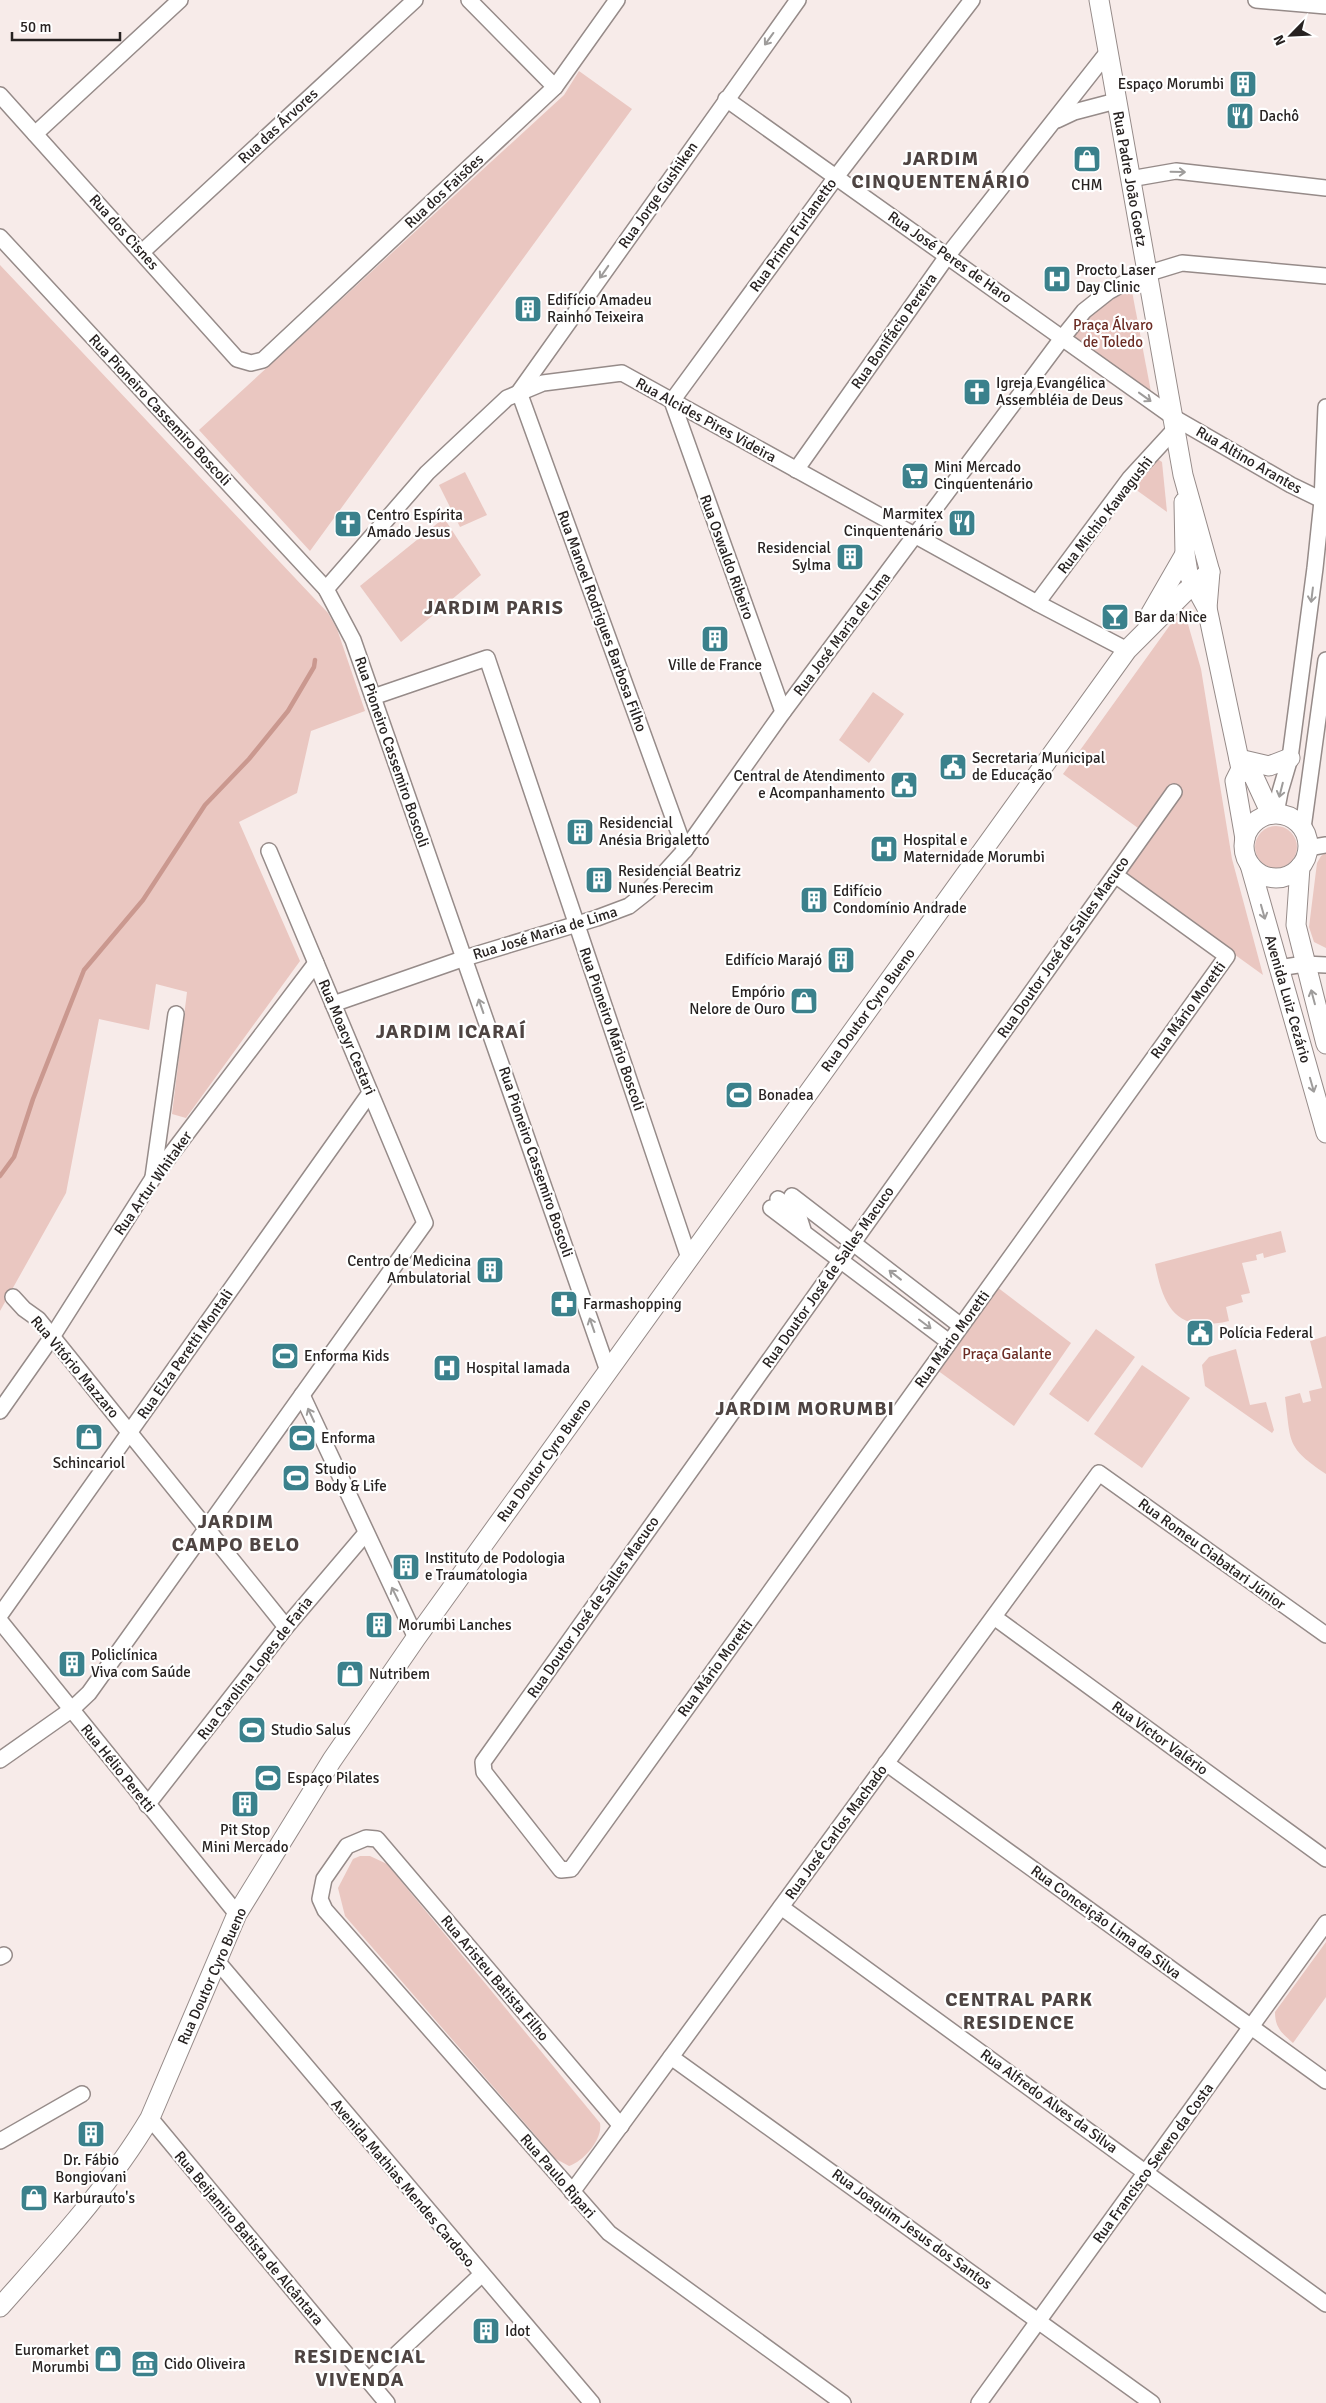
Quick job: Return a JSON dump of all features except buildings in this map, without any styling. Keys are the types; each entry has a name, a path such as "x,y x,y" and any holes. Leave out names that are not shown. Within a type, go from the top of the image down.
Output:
{"street":[{"path":"35,134 180,0"},
{"name":"Rua das Árvores","path":"142,252 415,0"},
{"path":"469,0 555,87"},
{"name":"Rua dos Faisões","path":"251,364 263,360 555,87 617,0"},
{"name":"Rua Jorge Gushiken","path":"519,392 798,0"},
{"name":"Rua Primo Furlanetto","path":"672,401 836,177 972,0"},
{"name":"Rua Padre João Goetz","path":"1099,0 1183,475 1209,563"},
{"path":"1256,0 1326,6"},
{"name":"Rua Bonifácio Pereira","path":"796,470 948,255 1108,53"},
{"name":"Rua dos Cisnes","path":"0,95 237,359 251,364"},
{"name":"Rua José Peres de Haro","path":"726,99 1064,337 1174,423"},
{"path":"1053,122 1074,112 1116,101"},
{"path":"1130,179 1176,171 1326,188"},
{"name":"Rua Pioneiro Cassemiro Boscoli","path":"0,237 326,589 354,640 608,1371"},
{"name":"Rua José Maria de Lima","path":"333,1004 465,958 577,925 629,906 648,891 685,850 783,712 1064,337 1084,312 1108,292 1133,278 1182,263 1326,276"},
{"name":"Rua Alcides Pires Videira","path":"326,589 427,473 493,410 519,392 543,383 622,373 1037,603 1131,645"},
{"name":"Rua Manoel Rodrigues Barbosa Filho","path":"519,392 685,850"},
{"name":"Rua Oswaldo Ribeiro","path":"672,401 783,712"},
{"path":"1274,814 1290,758 1321,569 1326,407"},
{"name":"Rua Altino Arantes","path":"1174,423 1324,502"},
{"name":"Rua Michio Kawagushi","path":"1037,603 1130,478 1174,423"},
{"name":"Rua Padre João Goetz","path":"1183,475 1185,554 1188,573 1194,584"},
{"path":"1185,554 1196,551 1209,563 1207,608 1240,764 1235,781 1245,839 1245,853 1250,865 1257,872 1277,878 1286,876 1300,867 1317,846 1296,820 1274,814 1257,819 1248,829 1245,839"},
{"name":"Rua Doutor Cyro Bueno","path":"0,2307 106,2182 150,2118 237,1914 332,1760 416,1638 1131,645 1185,554"},
{"name":"Rua Doutor Cyro Bueno","path":"1131,645 1194,584 1209,563"},
{"path":"1194,584 1207,608"},
{"name":"Rua Pioneiro Mário Boscoli","path":"373,697 487,658 689,1258"},
{"path":"1302,828 1326,660"},
{"path":"1240,764 1268,766 1290,758"},
{"path":"1240,764 1253,775 1274,814"},
{"name":"Rua Doutor José de Salles Macuco","path":"571,1868 561,1870 484,1772 483,1762 1174,792"},
{"name":"Rua Moacyr Cestari","path":"269,851 425,1223 302,1395"},
{"name":"Avenida Luiz Cezário","path":"1250,865 1326,1133"},
{"name":"Avenida Luiz Cezário","path":"1300,867 1296,925 1304,964 1326,1044"},
{"name":"Rua Mário Moretti","path":"571,1868 1227,956 1115,875"},
{"name":"Rua Artur Whitaker","path":"0,1411 52,1337 153,1178 316,963"},
{"path":"1280,968 1304,964 1326,965"},
{"path":"153,1178 176,1014"},
{"name":"Rua Elza Peretti Montali","path":"0,1615 370,1093"},
{"path":"950,1342 804,1233 798,1214 778,1199 853,1243 961,1326"},
{"path":"906,1309 918,1294"},
{"name":"Rua Vitório Mazzaro","path":"13,1297 24,1310 34,1314 286,1627"},
{"path":"0,1760 71,1710 90,1692 302,1395 416,1638"},
{"name":"Rua José Carlos Machado","path":"572,2192 1099,1473"},
{"name":"Rua Romeu Ciabatari Júnior","path":"1099,1473 1326,1635"},
{"name":"Rua Carolina Lopes de Faria","path":"147,1805 286,1627 366,1533"},
{"name":"Rua Victor Valério","path":"994,1617 1326,1859"},
{"name":"Rua Hélio Peretti","path":"0,1621 237,1914"},
{"name":"Rua Conceição Lima da Silva","path":"886,1763 1326,2081"},
{"name":"Rua Paulo Ripari","path":"366,1838 347,1846 324,1879 320,1899 335,1922 609,2232 843,2403"},
{"name":"Rua Aristeu Batista Filho","path":"366,1838 377,1839 621,2126"},
{"name":"Rua Alfredo Alves da Silva","path":"781,1907 1326,2304"},
{"name":"Rua Francisco Severo da Costa","path":"979,2403 1326,1923"},
{"name":"Avenida Mathias Mendes Cardoso","path":"217,1961 587,2402"},
{"name":"Rua Joaquim Jesus dos Santos","path":"671,2057 1152,2403"},
{"path":"0,2141 82,2094"},
{"name":"Rua Beijamiro Batista de Alcântara","path":"150,2118 387,2403"},
{"path":"368,2381 481,2275"}],"green space":[{"path":"579,71 632,109 310,551 199,430 564,95"},
{"path":"0,265 328,613 337,629 365,711 311,731 297,793 239,822 300,961 186,1118 172,1114 187,992 156,984 149,1030 99,1019 66,1193 0,1311"},
{"name":"Praça Álvaro de Toledo","path":"1131,286 1151,392 1073,338 1090,316"},
{"path":"1159,460 1162,462 1167,512 1135,489 1154,461"},
{"path":"465,472 487,515 460,527 439,485"},
{"path":"444,518 481,575 401,642 360,586"},
{"path":"1183,607 1201,669 1232,859 1263,975 1123,874 1180,794 1168,786 1138,828 1063,774"},
{"path":"873,692 904,714 869,763 839,740"},
{"path":"1276,826 1291,832 1297,847 1291,862 1276,868 1261,862 1255,847 1261,832"},
{"path":"1326,853 1326,948 1314,942 1309,927 1317,863 1321,856"},
{"path":"1281,1231 1286,1252 1264,1258 1263,1253 1256,1255 1257,1260 1242,1263 1250,1293 1241,1295 1243,1302 1226,1307 1229,1321 1197,1324 1176,1314 1169,1305 1163,1294 1155,1264"},
{"name":"Praça Galante","path":"997,1287 1071,1343 1014,1426 937,1370"},
{"path":"1096,1329 1135,1357 1088,1422 1049,1394"},
{"path":"1326,1336 1326,1474 1304,1457 1293,1443 1288,1425 1285,1397 1300,1393 1303,1403 1311,1401 1309,1391 1322,1388 1310,1341"},
{"path":"1236,1349 1250,1405 1266,1402 1274,1430 1272,1433 1205,1386 1202,1365 1209,1357"},
{"path":"1142,1365 1190,1398 1142,1468 1094,1434"},
{"path":"360,1856 370,1856 387,1864 600,2123 599,2136 591,2149 581,2159 569,2166 556,2159 345,1916 338,1888 353,1859"},
{"path":"1326,1942 1326,1997 1293,2043 1282,2033 1275,2018 1275,2012"}],"waterway":[{"path":"0,1176 14,1157 33,1099 84,970 143,900 205,805 249,759 288,711 314,667 315,660"}],"place":[{"name":"Espaço Morumbi","path":"1243,84"},
{"name":"Dachô","path":"1240,116"},
{"name":"CHM","path":"1087,159"},
{"name":"Procto Laser Day Clinic","path":"1057,279"},
{"name":"Edifício Amadeu Rainho Teixeira","path":"528,309"},
{"name":"Igreja Evangélica Assembléia de Deus","path":"977,392"},
{"name":"Mini Mercado Cinquentenário","path":"915,476"},
{"name":"Marmitex Cinquentenário","path":"962,523"},
{"name":"Centro Espírita Amado Jesus","path":"348,524"},
{"name":"Residencial Sylma","path":"850,557"},
{"name":"Bar da Nice","path":"1115,617"},
{"name":"Ville de France","path":"715,639"},
{"name":"Secretaria Municipal de Educação","path":"953,767"},
{"name":"Central de Atendimento e Acompanhamento","path":"904,785"},
{"name":"Residencial Anésia Brigaletto","path":"580,832"},
{"name":"Hospital e Maternidade Morumbi","path":"884,849"},
{"name":"Residencial Beatriz Nunes Perecim","path":"599,880"},
{"name":"Edifício Condomínio Andrade","path":"814,900"},
{"name":"Edifício Marajó","path":"841,960"},
{"name":"Empório Nelore de Ouro","path":"804,1001"},
{"name":"Bonadea","path":"739,1095"},
{"name":"Centro de Medicina Ambulatorial","path":"490,1270"},
{"name":"Farmashopping","path":"564,1304"},
{"name":"Polícia Federal","path":"1200,1333"},
{"name":"Enforma Kids","path":"285,1356"},
{"name":"Hospital Iamada","path":"447,1368"},
{"name":"Schincariol","path":"89,1437"},
{"name":"Enforma","path":"302,1438"},
{"name":"Studio Body & Life","path":"296,1478"},
{"name":"Instituto de Podologia e Traumatologia","path":"406,1567"},
{"name":"Morumbi Lanches","path":"379,1625"},
{"name":"Policlínica Viva com Saúde","path":"72,1664"},
{"name":"Nutribem","path":"350,1674"},
{"name":"Studio Salus","path":"252,1730"},
{"name":"Espaço Pilates","path":"268,1778"},
{"name":"Pit Stop Mini Mercado","path":"245,1804"},
{"name":"Dr. Fábio Bongiovani","path":"91,2134"},
{"name":"Karburauto's","path":"34,2198"},
{"name":"Idot","path":"486,2331"},
{"name":"Euromarket Morumbi","path":"108,2359"},
{"name":"Cido Oliveira","path":"145,2364"}],"district":[{"name":"JARDIM CINQUENTENÁRIO","path":"941,170"},
{"name":"JARDIM PARIS","path":"494,607"},
{"name":"JARDIM ICARAÍ","path":"451,1031"},
{"name":"JARDIM MORUMBI","path":"805,1408"},
{"name":"JARDIM CAMPO BELO","path":"236,1532"},
{"name":"CENTRAL PARK RESIDENCE","path":"1019,2010"},
{"name":"RESIDENCIAL VIVENDA","path":"360,2368"}]}
